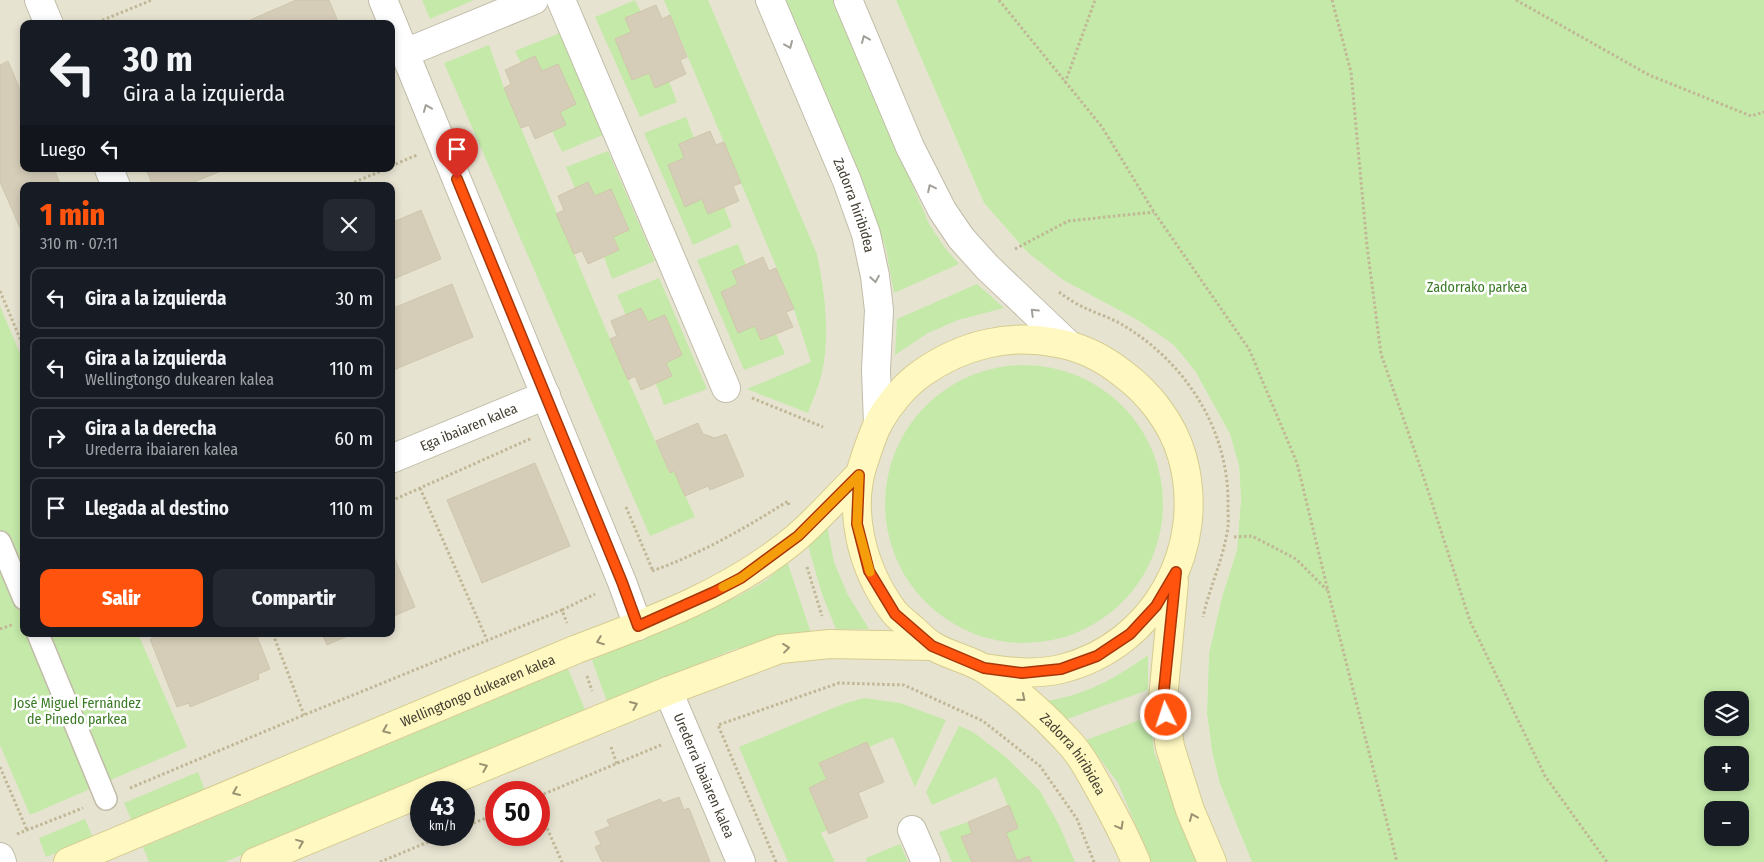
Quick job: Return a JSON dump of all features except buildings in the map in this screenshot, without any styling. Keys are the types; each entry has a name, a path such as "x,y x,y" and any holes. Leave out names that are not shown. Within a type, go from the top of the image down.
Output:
{"main road":[{"path":"1176,572 1156,606 1130,634 1097,656 1061,669 1022,673 984,668 932,646 895,614 869,571 857,524 859,475 878,424 896,398 919,375 946,358 975,346 1006,339 1030,339 1069,345 1107,361 1138,386 1164,417 1181,454 1189,493 1187,534 1176,572 1163,699 1170,747 1190,810 1212,862"},
{"name":"Wellingtongo dukearen kalea","path":"68,862 578,649 638,626 714,592 741,578 798,536 859,475"},
{"path":"451,781 668,691 754,657 780,649 830,644 932,646"},
{"name":"Zadorra hiribidea","path":"984,668 1021,697 1063,735 1080,754 1125,835 1136,862"},
{"path":"255,862 410,798"}],"street":[{"path":"38,0 47,20"},
{"path":"383,0 391,20"},
{"path":"405,53 534,0"},
{"path":"562,0 726,388"},
{"name":"Zadorra hiribidea","path":"770,0 843,172 866,234 880,310 876,370 878,424"},
{"path":"848,0 910,147 942,210 961,238 987,267 1069,345"},
{"path":"395,29 546,395 638,626"},
{"name":"Ega ibaiaren kalea","path":"395,457 546,395"},
{"path":"0,542 20,589"},
{"path":"39,637 106,798"},
{"name":"Urederra ibaiaren kalea","path":"668,691 741,862"},
{"path":"912,830 926,862"},
{"path":"0,857 2,862"}],"path":[{"path":"103,20 152,0"},
{"path":"999,0 1102,127 1154,212 1250,349 1297,463 1398,862"},
{"path":"1065,83 1095,0"},
{"path":"1332,0 1351,72 1367,246 1381,354 1422,472 1470,621 1545,776 1606,862"},
{"path":"1516,0 1649,74 1751,116 1764,112"},
{"path":"395,164 422,153"},
{"path":"355,182 379,172"},
{"path":"1015,249 1068,221 1154,212"},
{"path":"1052,288 1082,307 1125,326 1158,350 1175,366 1191,386 1207,413 1222,450 1228,490 1227,532 1202,622"},
{"path":"0,291 20,338"},
{"path":"726,388 824,427"},
{"path":"395,499 533,437"},
{"path":"420,488 487,640"},
{"path":"562,610 622,582 675,563 732,536 788,501 830,644 839,683"},
{"path":"1234,537 1252,536 1296,559 1328,591"},
{"path":"274,637 304,715"},
{"path":"776,862 718,725 839,683 904,685 983,721 1040,766 1077,819 1094,862"},
{"path":"550,791 664,744"},
{"path":"0,767 27,830"},
{"path":"550,835 562,862"},
{"path":"380,862 419,846"}],"shaded area":[{"path":"0,0 896,0 984,203 1028,253 1063,280 1139,321 1174,345 1195,371 1230,434 1239,466 1241,499 1237,550 1222,597 1209,653 1207,713 1212,752 1220,784 1252,862 0,862"}],"green space":[{"path":"422,0 474,0 430,19"},
{"path":"635,0 641,12 631,32 615,39 632,80 649,73 655,88 669,81 677,102 640,117 595,17"},
{"path":"664,0 708,0 817,254 826,315 826,346 821,377 808,413 747,389 811,362 794,309"},
{"path":"784,0 834,0 929,224 945,248 959,264 894,293 886,249 874,215"},
{"name":"Zadorrako parkea","path":"896,0 1764,0 1764,862 1252,862 1220,784 1212,752 1207,713 1209,653 1222,597 1237,550 1241,499 1239,466 1230,434 1195,371 1174,345 1139,321 1063,280 1028,253 984,203"},
{"path":"560,33 605,134 562,152 552,131 566,125 560,112 576,104 558,64 542,71 535,57 521,63 515,51"},
{"path":"489,45 504,88 610,339 669,472 674,471 695,517 650,536 444,63"},
{"path":"686,117 694,138 679,144 684,158 668,166 685,206 702,199 708,214 724,207 732,227 693,245 644,133"},
{"path":"608,151 655,261 612,279 604,257 619,250 613,237 629,229 611,189 595,196 588,182 575,188 566,167"},
{"path":"738,244 746,265 732,271 738,284 721,292 738,332 755,326 762,340 776,334 785,354 744,370 697,260"},
{"path":"659,278 707,389 664,405 656,384 672,376 666,363 682,355 665,315 648,322 641,308 626,315 617,295"},
{"path":"977,284 1004,308 958,320 928,333 895,355 897,319"},
{"name":"José Miguel Fernández de Pinedo parkea","path":"0,306 20,354 20,637 139,637 187,747 30,815 0,745"},
{"path":"1024,365 1064,371 1090,381 1112,396 1132,416 1147,438 1153,451 1160,477 1163,504 1157,544 1147,570 1132,592 1112,612 1090,627 1077,633 1051,640 1024,643 984,637 958,627 936,612 916,592 901,570 895,557 888,531 885,504 891,464 901,438 916,416 936,396 958,381 971,375 997,368"},
{"path":"827,525 834,562 848,595 869,629 836,629 822,594 807,542"},
{"path":"787,561 811,633 778,637 732,650 607,702 592,660 737,597 767,580"},
{"path":"1148,655 1148,690 1067,719 1045,701 1073,695 1099,685"},
{"path":"568,669 586,712 420,781 410,781 410,785 225,862 149,862 143,847"},
{"path":"864,698 900,703 946,720 915,787 893,737 869,747 866,742 819,763 827,779 809,788 827,830 821,833 835,862 788,862 739,747 843,704"},
{"path":"1150,716 1154,752 1201,862 1151,862 1118,783 1086,740"},
{"path":"959,726 973,732 1007,758 1040,791 1059,825 1075,862 1032,862 1029,856 1017,861 1006,833 1017,828 996,777 932,805 926,792"},
{"path":"198,772 205,791 132,822 124,803"},
{"path":"85,819 93,838 46,857 39,838"},
{"path":"968,822 972,833 961,837 972,862 952,862 939,832"},
{"path":"900,844 908,862 867,862 866,858"}],"slow traffic":[{"path":"723,587 741,578 798,536 859,475 857,524 870,572"}],"route":[{"path":"457,179 622,582 638,626 741,578 798,536 859,475 857,524 869,571 895,614 932,646 984,668 1022,673 1061,669 1097,656 1130,634 1156,606 1176,572 1163,699 1166,715"}]}
